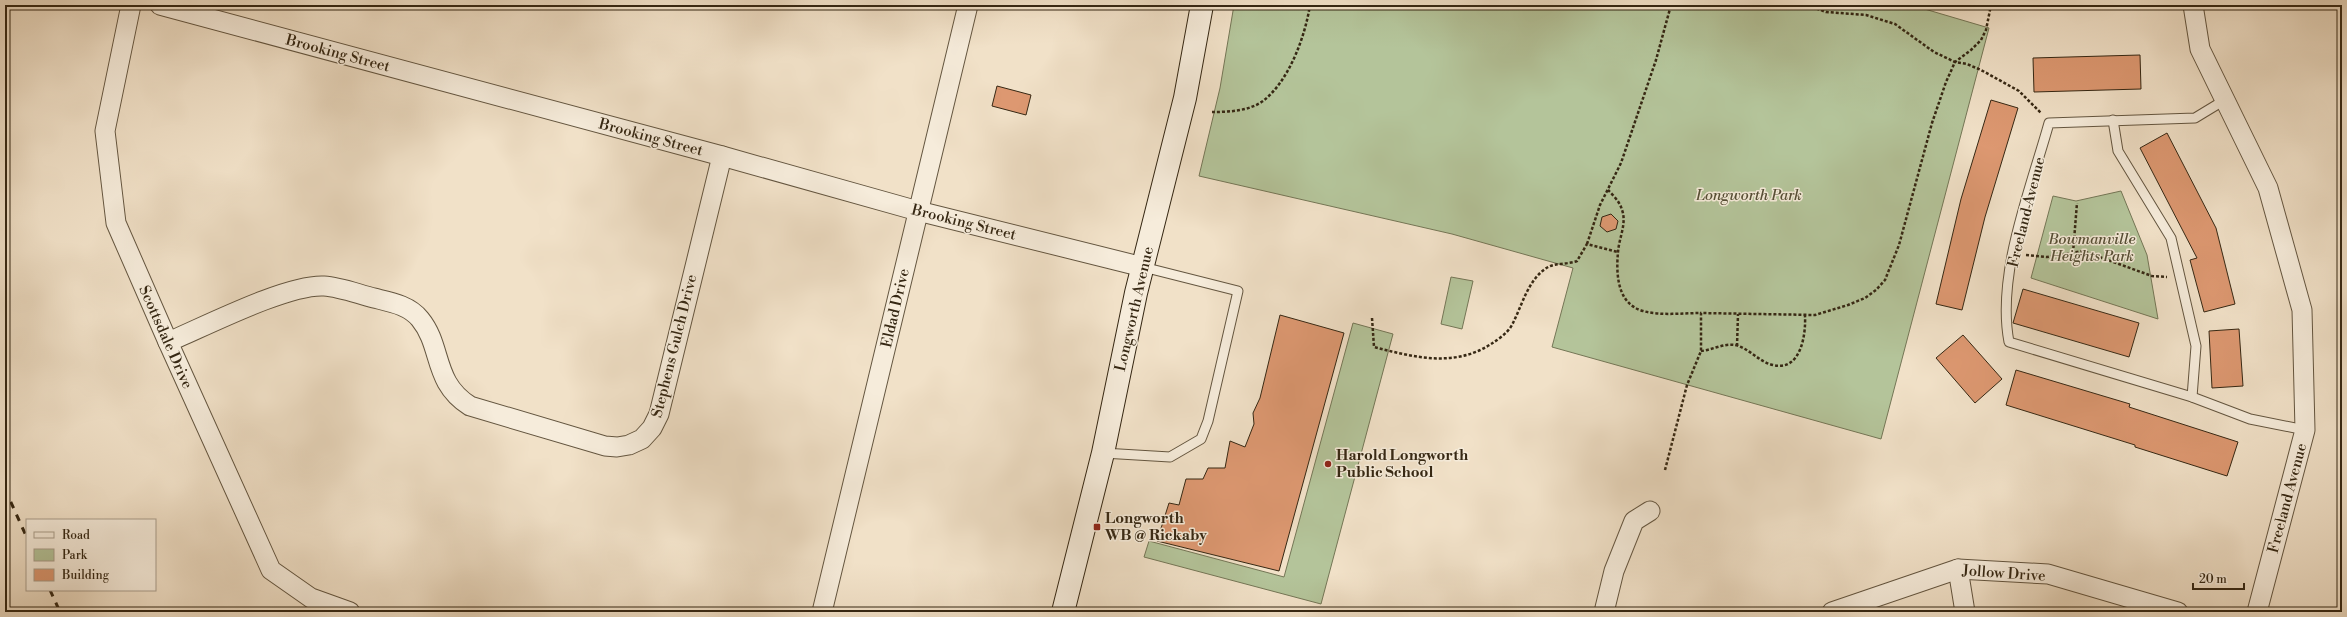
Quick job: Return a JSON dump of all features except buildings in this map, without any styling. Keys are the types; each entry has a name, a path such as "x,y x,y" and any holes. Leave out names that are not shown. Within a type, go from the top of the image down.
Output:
{"street":[{"name":"Scottsdale Drive","path":"131,5 105,130 116,223 168,342 272,570 311,598 350,612"},
{"name":"Brooking Street","path":"160,5 722,156 918,211 1143,267"},
{"name":"Eldad Drive","path":"822,612 968,5"},
{"name":"Longworth Avenue","path":"1063,612 1103,453 1143,267 1185,98 1202,5"},
{"name":"Freeland Avenue","path":"2193,5 2200,49 2223,101 2268,188 2302,310 2304,430 2257,612"},
{"name":"Stephens Gulch Drive","path":"168,342 291,290 323,286 338,289 396,304 414,313 425,328 446,381 453,392 470,406 605,446 629,445 647,434 659,414 722,156"},
{"path":"1604,612 1614,571 1634,521 1650,511"},
{"path":"1958,569 1965,612"},
{"name":"Jollow Drive","path":"1832,612 1958,569 2048,574 2178,612"}],"lane":[{"path":"2049,123 2195,118 2223,101"},
{"path":"2113,120 2118,151 2171,238 2196,346 2192,397"},
{"name":"Freeland Avenue","path":"2049,123 2012,253 2005,320 2009,342 2192,397 2250,419 2304,430"},
{"path":"1103,453 1170,457 1201,439 1208,421 1238,291 1143,267"}],"path":[{"path":"1212,112 1236,111 1251,106 1262,102 1272,92 1283,78 1300,42 1310,5"},
{"path":"1372,318 1374,347 1414,357 1444,360 1463,357 1485,348 1500,338 1512,325 1538,275 1547,268 1577,261 1587,244 1600,205 1621,163 1656,60 1671,5"},
{"path":"1807,5 1826,12 1878,18 1894,24 1934,52 1955,62 1967,64 2019,90 2049,123"},
{"path":"1608,190 1622,209 1624,221 1618,252 1619,290 1632,306 1650,313 1805,316 1835,309 1865,298 1876,290 1885,280 1899,245 1932,123 1955,62 1981,40 1986,30 1991,5"},
{"path":"2073,253 2077,203"},
{"path":"1587,244 1618,252"},
{"path":"2012,253 2048,257 2083,251 2152,276 2180,278"},
{"path":"1665,470 1687,385 1701,351 1701,313"},
{"path":"1737,346 1738,314"},
{"path":"1701,351 1727,345 1737,346 1774,366 1788,363 1795,358 1803,344 1805,316"}],"green space":[{"name":"Longworth Park","path":"1234,5 1911,5 1989,28 1881,439 1552,347 1573,268 1452,234 1199,176 1220,88"},
{"name":"Bowmanville Heights Park","path":"2121,191 2147,255 2158,319 2031,278 2053,196 2076,201"},
{"path":"1451,277 1473,281 1462,329 1441,324"},
{"path":"1353,323 1393,334 1321,604 1144,557 1149,541 1284,577"}],"railway":[{"path":"5,489 26,536"},
{"path":"50,591 60,612"}],"place":[{"name":"Harold Longworth Public School","path":"1328,464"},
{"name":"Longworth WB @ Rickaby","path":"1097,527"}]}
